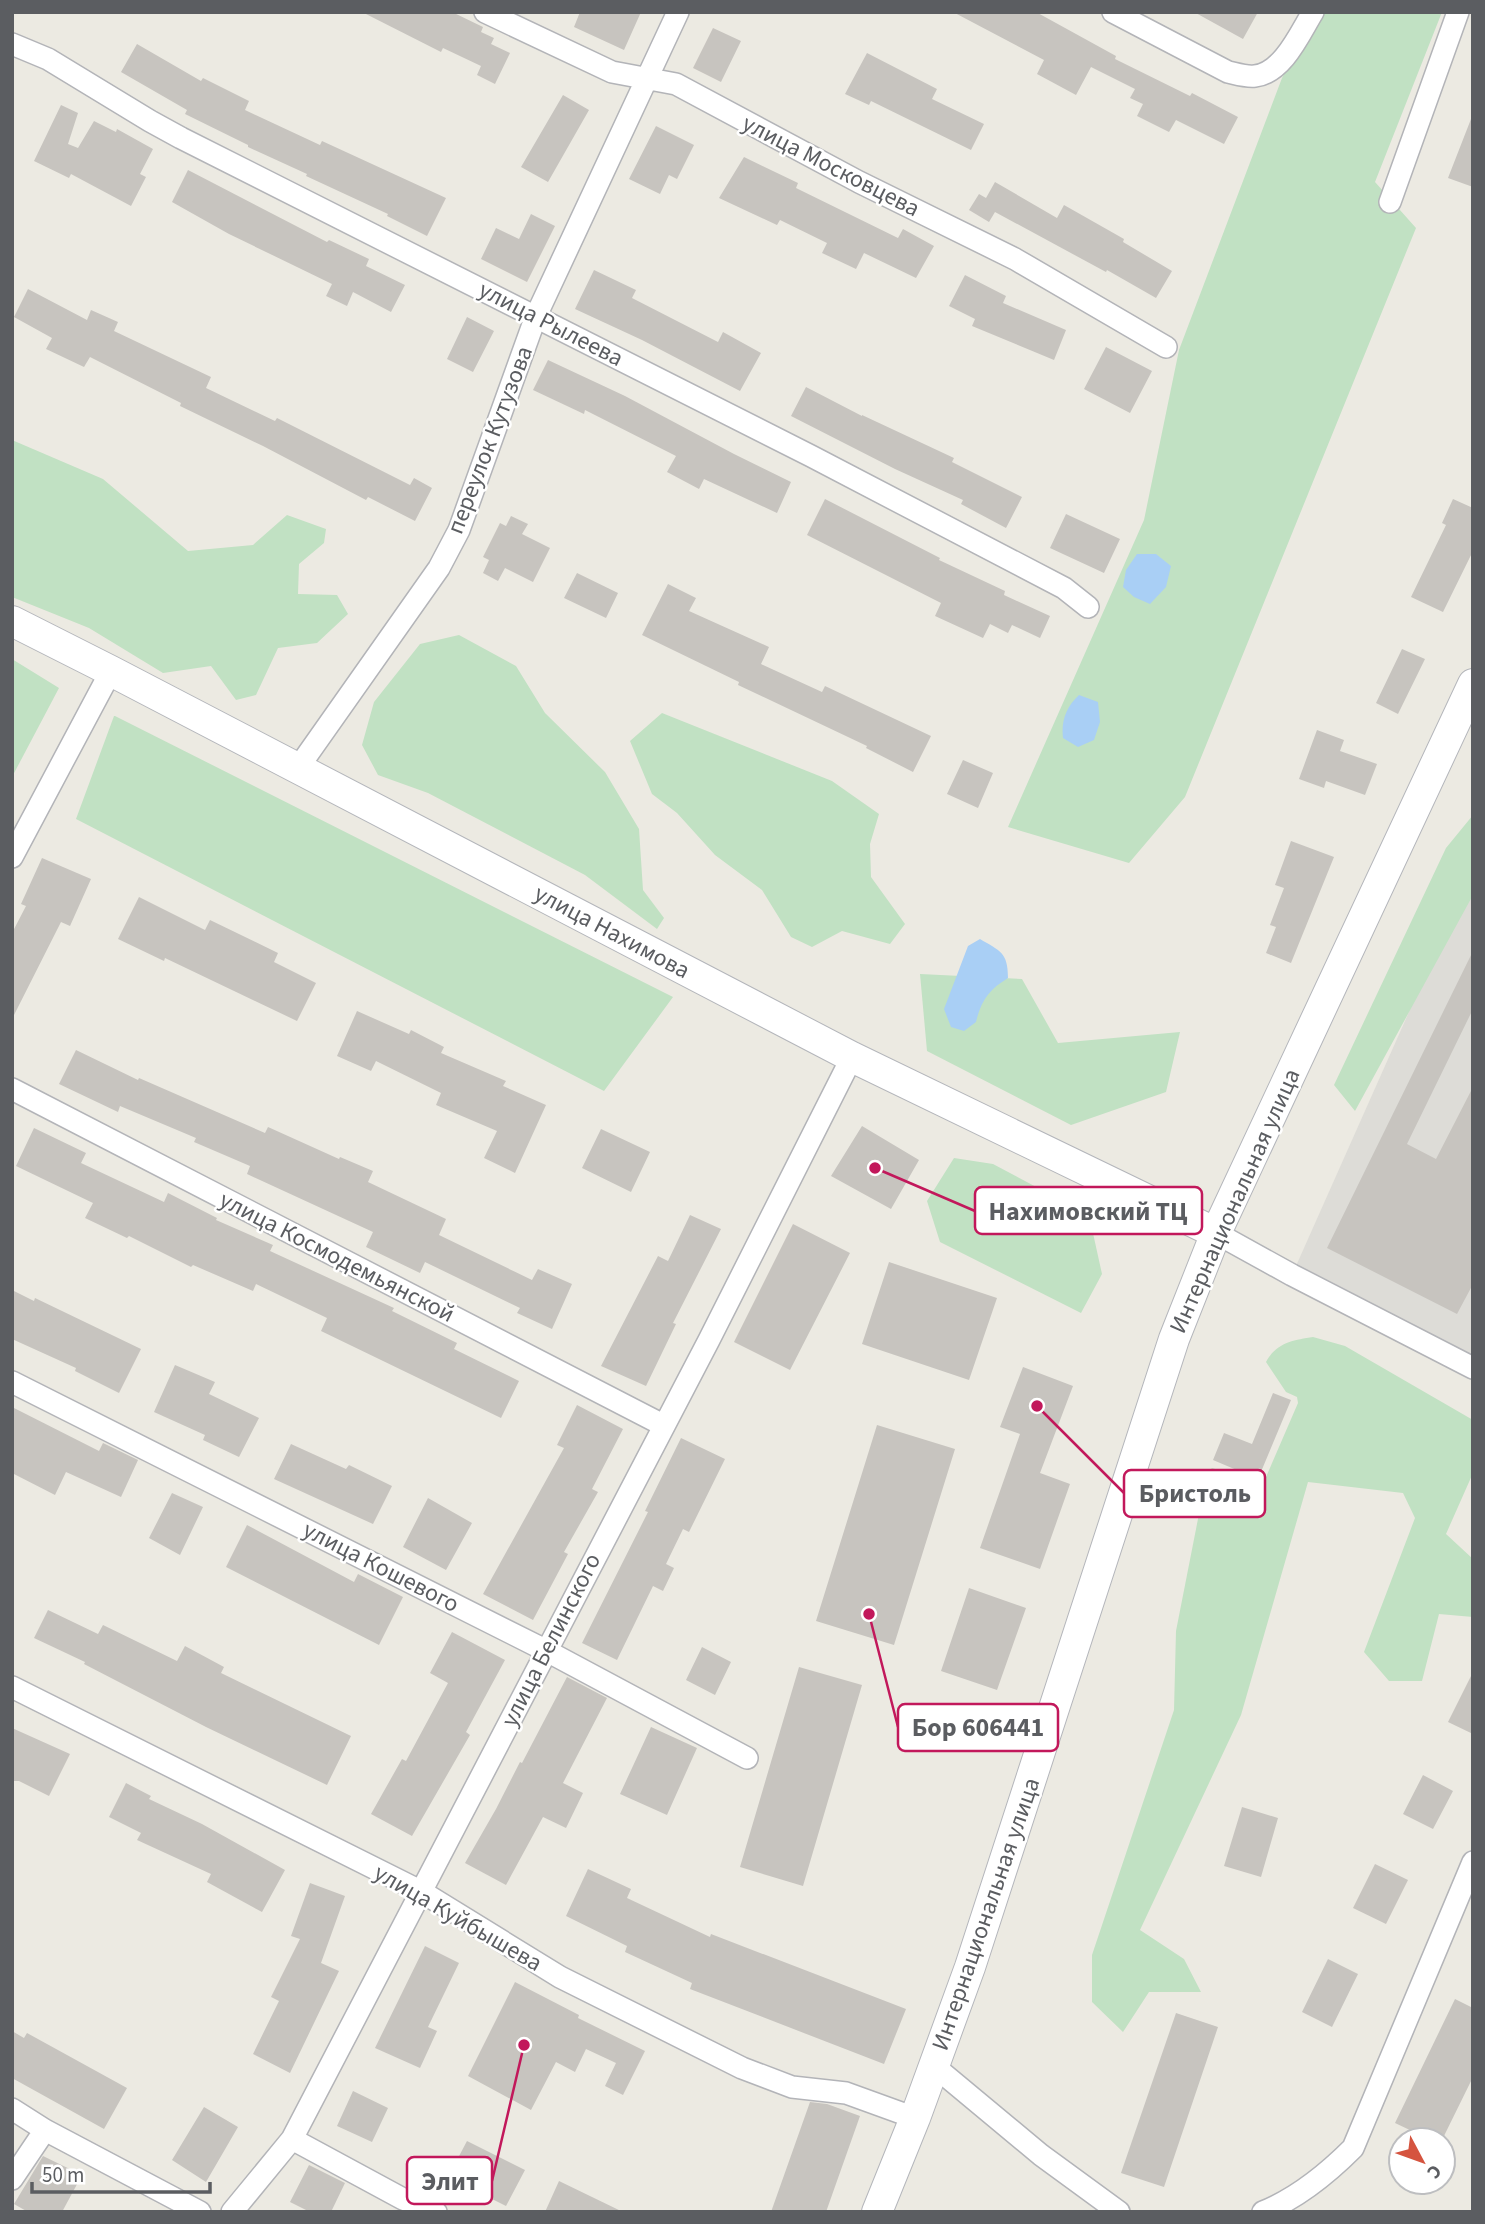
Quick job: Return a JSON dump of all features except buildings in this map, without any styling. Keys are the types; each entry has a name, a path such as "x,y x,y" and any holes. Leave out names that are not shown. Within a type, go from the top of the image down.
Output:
{"main road":[{"name":"улица Нахимова","path":"12,621 852,1057 1216,1233"},
{"name":"Интернациональная улица","path":"877,2212 915,2118 986,1916 1174,1339 1216,1233 1473,684"}],"street":[{"name":"улица Московцева","path":"485,12 612,72 676,84 859,182 1015,258 1166,347"},
{"name":"переулок Кутузова","path":"298,768 439,568 458,530 536,316 678,12"},
{"path":"1112,12 1228,72 1247,76 1259,76 1272,70 1289,50 1313,12"},
{"path":"1390,202 1458,12"},
{"name":"улица Рылеева","path":"12,44 48,59 181,138 811,456 1063,588 1088,607"},
{"path":"12,857 111,671"},
{"name":"улица Белинского","path":"232,2212 292,2139 709,1340 852,1057"},
{"name":"улица Космодемьянской","path":"12,1089 663,1425"},
{"path":"1216,1233 1473,1368"},
{"name":"улица Кошевого","path":"12,1382 545,1650 747,1758"},
{"name":"улица Куйбышева","path":"12,1687 422,1892 560,1977 742,2068 792,2087 846,2093 915,2118"},
{"path":"1263,2212 1279,2206 1325,2176 1353,2148 1473,1863"},
{"path":"934,2066 1041,2155 1119,2212"},
{"path":"12,2109 45,2130 200,2212"},
{"path":"12,2179 45,2130"},
{"path":"292,2139 403,2199 436,2212"}],"shaded area":[{"path":"1473,868 1473,1368 1292,1275"}],"green space":[{"path":"1318,12 1442,12 1375,182 1416,228 1185,797 1129,863 1008,827 1144,520 1179,350 1282,78"},
{"path":"12,440 103,479 188,551 253,545 287,515 326,529 324,543 299,564 298,594 337,595 348,614 317,643 278,648 256,695 236,700 211,666 163,673 89,628 12,597"},
{"path":"459,635 516,666 545,713 605,772 639,829 643,890 664,918 657,929 585,875 428,793 378,775 362,745 374,702 420,644"},
{"path":"12,659 59,688 12,777"},
{"path":"662,713 832,781 879,814 870,844 871,877 905,924 890,944 842,931 812,947 791,937 762,890 715,855 677,813 652,794 630,741"},
{"path":"114,716 673,997 604,1091 76,819"},
{"path":"1473,815 1473,895 1355,1111 1334,1085 1446,848"},
{"path":"920,974 1022,979 1058,1043 1180,1032 1166,1092 1071,1125 927,1051"},
{"path":"954,1158 993,1164 1089,1215 1102,1274 1081,1313 940,1242 927,1201"},
{"path":"1313,1337 1345,1346 1473,1420 1473,1473 1446,1534 1473,1559 1473,1617 1439,1614 1422,1681 1389,1681 1364,1652 1415,1518 1403,1493 1308,1482 1241,1715 1140,1930 1184,1959 1201,1992 1149,1992 1123,2032 1092,2002 1092,1955 1174,1710 1176,1631 1207,1473 1212,1468 1258,1482 1266,1477 1298,1403 1297,1397 1286,1392 1266,1362 1280,1347 1292,1341"}],"water":[{"path":"1137,554 1156,554 1171,566 1166,587 1150,604 1134,597 1123,587 1126,570"},
{"path":"1079,695 1098,702 1100,722 1094,740 1078,747 1063,738 1063,732 1068,709"},
{"path":"980,939 993,946 1004,957 1008,978 987,996 976,1022 964,1031 951,1027 944,1009 968,946"}],"place":[{"name":"Нахимовский ТЦ","path":"875,1168"},
{"name":"Бристоль","path":"1037,1406"},
{"name":"Бор 606441","path":"869,1614"},
{"name":"Элит","path":"524,2045"}]}
